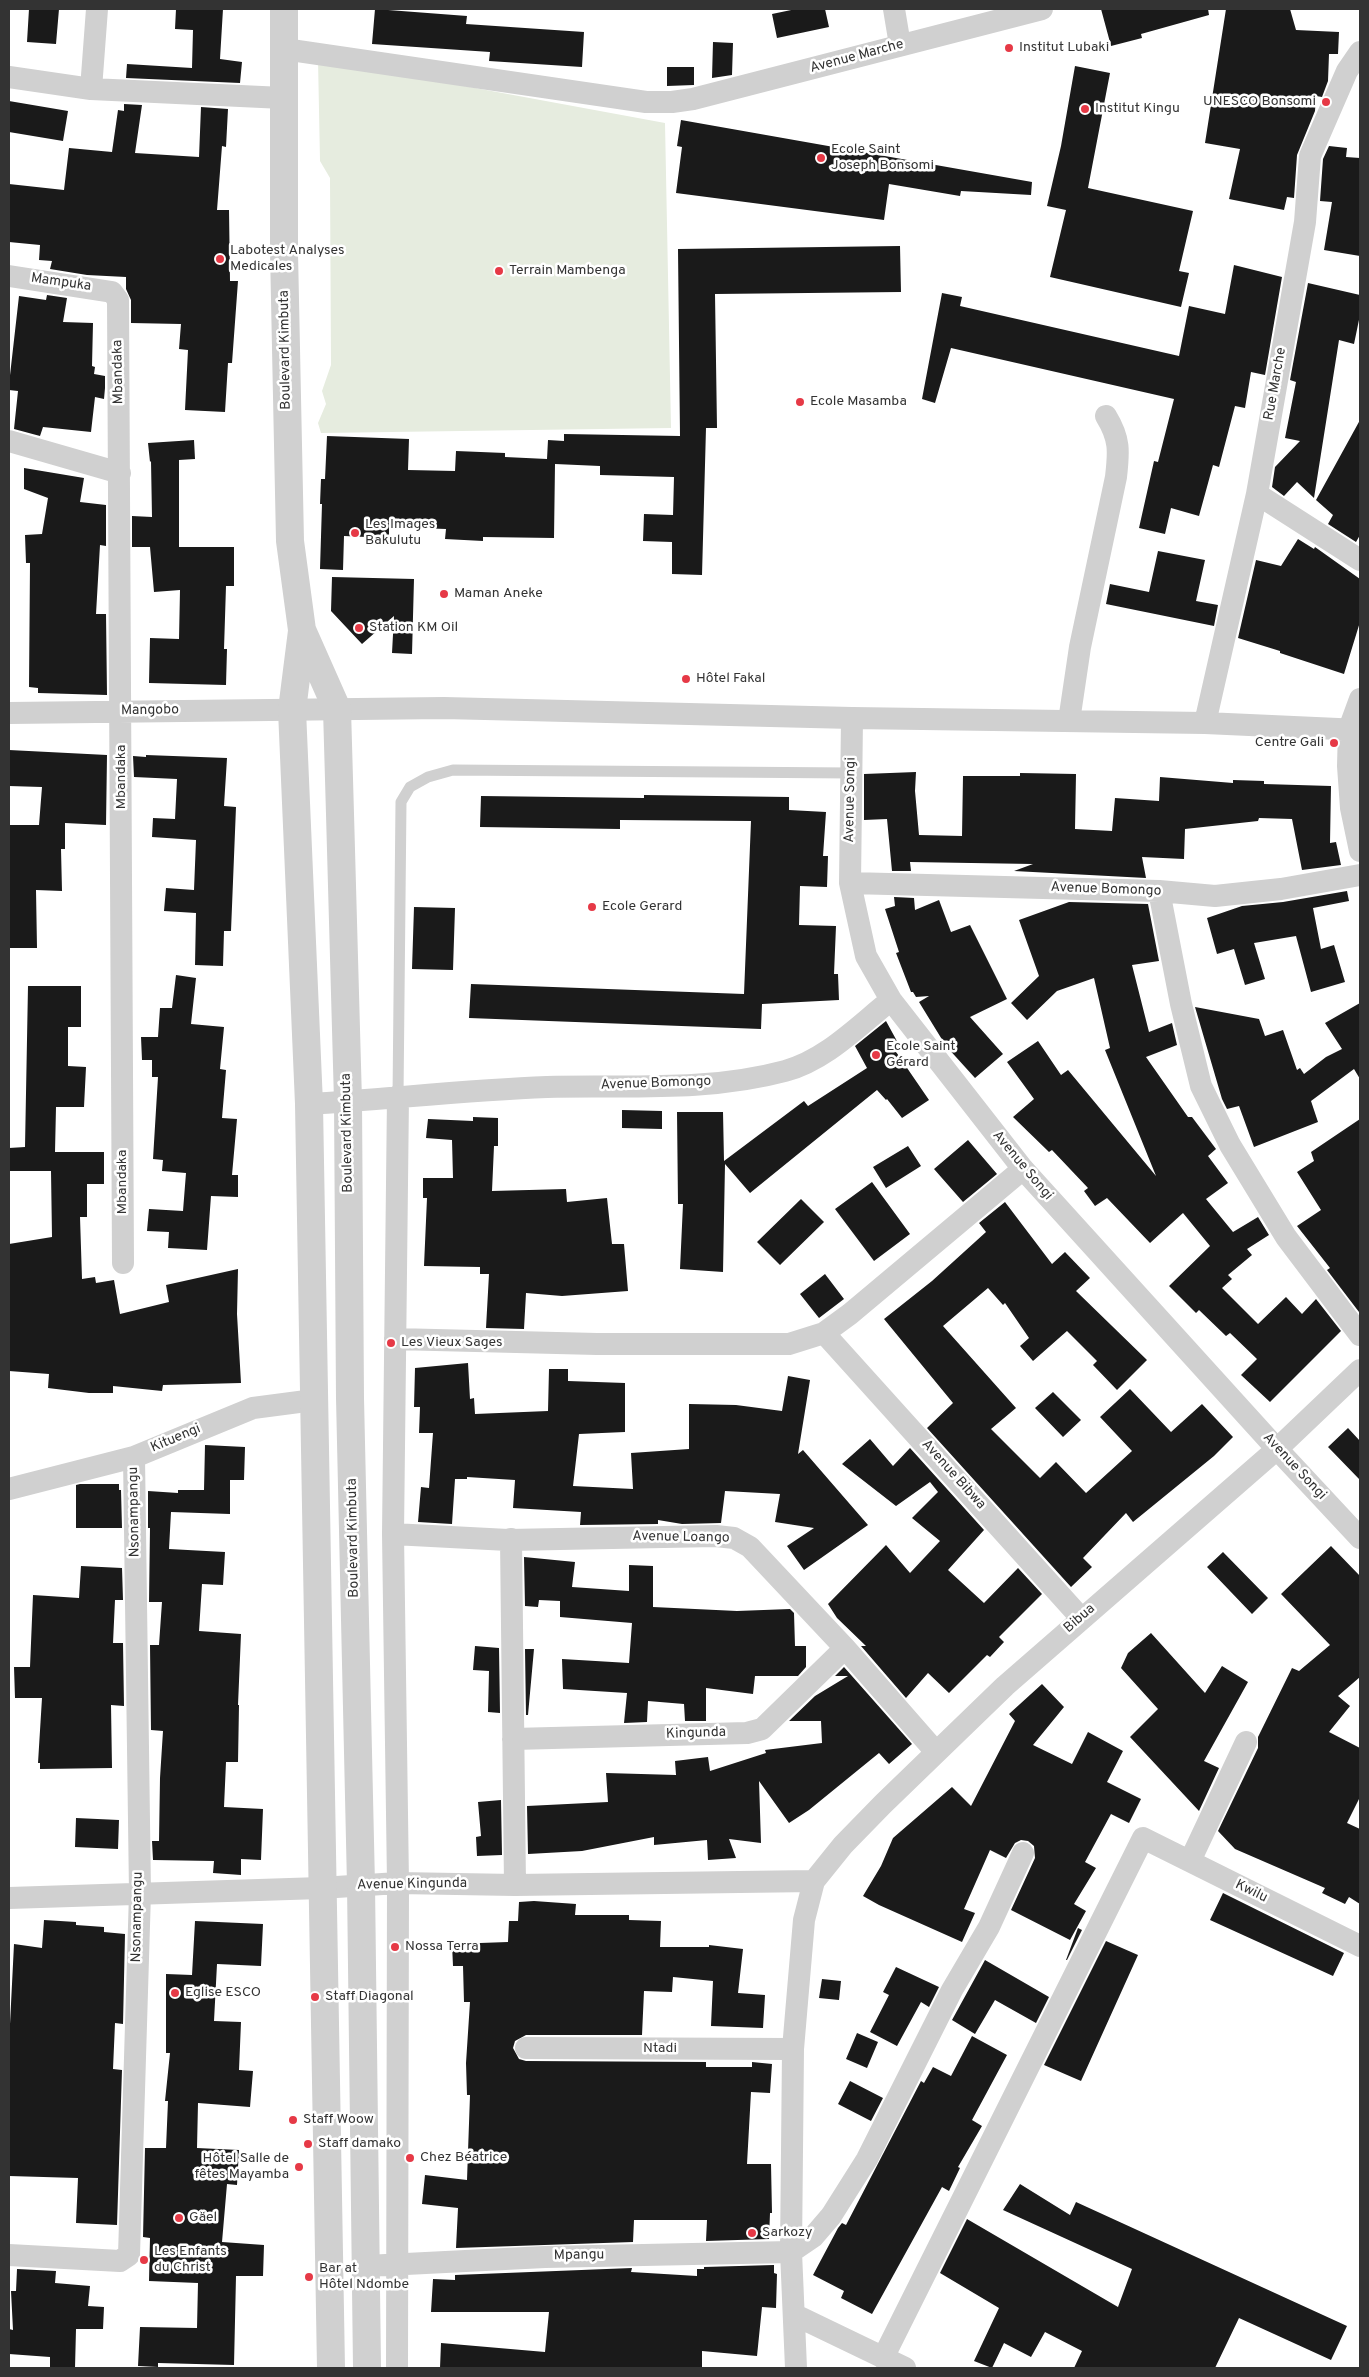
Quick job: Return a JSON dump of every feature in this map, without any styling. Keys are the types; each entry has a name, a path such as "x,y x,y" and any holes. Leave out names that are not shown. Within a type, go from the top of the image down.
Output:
{"street":[{"path":"92,89 97,9"},
{"name":"Boulevard Kimbuta","path":"284,9 283,98 290,541 302,630"},
{"path":"894,9 900,45"},
{"name":"Avenue Marche","path":"284,49 646,102 672,102 693,99 1042,9"},
{"name":"Rue Marche","path":"1205,723 1257,494 1305,222 1310,156 1354,72 1360,52"},
{"path":"9,77 92,89 283,98"},
{"name":"Mampuka","path":"9,276 112,292"},
{"name":"Mbandaka","path":"112,292 118,300 120,473 123,1264"},
{"path":"1070,721 1080,647 1116,478 1118,455 1116,433 1106,416"},
{"path":"9,441 120,473"},
{"path":"1257,494 1360,560"},
{"path":"302,630 336,709"},
{"path":"302,630 292,710 309,1104 321,1888 331,2368"},
{"path":"1360,699 1348,766 1351,808 1360,852"},
{"name":"Mangobo","path":"9,713 444,708 852,718 1205,723 1355,730"},
{"name":"Boulevard Kimbuta","path":"336,709 348,1101 351,1408 361,1885 367,2368"},
{"name":"Avenue Songi","path":"852,718 850,883 866,956 891,1000 1022,1170 1277,1450 1360,1538"},
{"name":"Avenue Bomongo","path":"850,883 1159,891 1215,896 1281,889 1360,875"},
{"path":"1159,891 1181,1004 1201,1086 1230,1145 1286,1237 1360,1335"},
{"name":"Avenue Bomongo","path":"309,1104 398,1096 547,1087 701,1085 786,1071 826,1052 891,1000"},
{"path":"397,2368 398,1883 393,1389 398,1096"},
{"path":"395,1339 597,1344 789,1344 824,1333 1022,1170"},
{"name":"Avenue Bibwa","path":"824,1333 1081,1618"},
{"name":"Bibua","path":"814,1881 843,1845 1004,1686 1277,1450 1360,1370"},
{"name":"Kituengi","path":"9,1489 134,1457 253,1408 314,1400"},
{"name":"Nsonampangu","path":"9,2255 120,2261 129,2255 140,1892 134,1457"},
{"name":"Avenue Loango","path":"393,1534 511,1539 716,1536 734,1538 750,1547 845,1648 936,1752"},
{"path":"511,1539 515,1885"},
{"name":"Kingunda","path":"513,1739 747,1732 762,1729 845,1648"},
{"path":"1190,1861 1246,1742"},
{"name":"Kwilu","path":"883,2358 1143,1838 1360,1946"},
{"path":"791,2252 813,2237 831,2216 867,2159 952,1990 989,1927 1023,1853"},
{"path":"796,2368 791,2252 793,2050 804,1920 814,1881"},
{"name":"Avenue Kingunda","path":"9,1898 140,1892 321,1888 398,1883 515,1885 814,1881"},
{"name":"Ntadi","path":"526,2048 793,2050"},
{"name":"Mpangu","path":"366,2266 545,2256 791,2252"},
{"path":"795,2315 905,2368"}],"lane":[{"path":"398,1096 401,802 410,787 428,777 453,770 851,773"}],"shaded area":[{"name":"Terrain Mambenga","path":"318,59 665,123 671,428 321,433 318,423 326,404 322,391 331,365 330,178 320,161"}],"building":[{"path":"29,9 59,9 56,44 27,42"},
{"path":"176,9 223,9 220,59 242,62 240,83 126,78 127,64 192,68 193,30 175,29"},
{"path":"375,9 467,16 466,24 584,32 582,67 489,61 490,52 372,44"},
{"path":"796,9 825,9 829,27 777,38 772,14"},
{"path":"1101,9 1208,9 1209,15 1141,34 1142,38 1111,46"},
{"path":"1226,9 1290,9 1296,30 1339,32 1338,54 1329,54 1328,81 1322,97 1316,96 1315,111 1297,155 1294,198 1287,197 1284,210 1229,199 1240,149 1205,143"},
{"path":"713,42 733,43 732,75 712,78"},
{"path":"1075,66 1110,73 1088,188 1193,211 1179,271 1189,273 1181,307 1050,277 1066,210 1047,206 1061,146"},
{"path":"667,67 694,67 694,85 667,86"},
{"path":"9,101 68,111 63,141 9,132"},
{"path":"124,104 142,105 135,153 199,157 201,107 228,109 226,147 222,146 217,210 229,210 230,281 238,281 232,363 228,363 225,412 185,410 188,350 179,349 181,324 131,323 131,300 126,289 126,277 87,275 50,269 52,261 39,260 40,245 9,242 9,184 64,190 69,148 112,152 118,110 124,111"},
{"path":"681,120 1032,182 1031,195 961,191 960,196 889,184 884,220 676,193 682,147 677,146"},
{"path":"1329,146 1347,148 1346,157 1360,158 1360,256 1324,250 1332,202 1320,201 1323,159"},
{"path":"900,246 901,292 715,294 717,428 706,428 702,575 672,574 672,542 643,541 644,514 673,515 674,477 600,475 600,466 555,464 554,538 483,537 483,541 445,539 446,529 389,527 389,538 344,536 343,570 320,569 321,479 325,479 327,436 409,439 408,470 455,471 456,451 505,453 505,457 547,459 548,440 564,441 564,434 680,436 678,249"},
{"path":"1234,265 1282,277 1265,375 1251,372 1245,408 1235,406 1219,467 1213,465 1199,516 1171,508 1165,534 1139,528 1154,461 1158,462 1174,399 951,348 935,403 922,399 942,293 962,297 960,306 1179,356 1189,306 1225,314"},
{"path":"1308,283 1360,295 1360,315 1354,344 1339,340 1314,498 1297,482 1284,496 1272,487 1275,467 1300,441 1285,438 1296,382 1290,380"},
{"path":"47,295 67,298 63,322 93,323 92,366 95,367 94,374 105,376 105,388 104,399 95,397 91,432 43,427 40,436 14,429 18,391 9,390 9,384 19,296 46,300"},
{"path":"1360,420 1360,535 1356,542 1328,524 1333,515 1316,500"},
{"path":"194,440 195,459 179,460 179,547 234,547 234,586 226,586 224,649 227,649 226,685 149,683 150,638 179,639 180,590 154,592 150,547 132,547 132,516 152,517 151,461 148,443"},
{"path":"24,468 84,478 80,502 106,505 106,546 100,545 96,614 106,614 107,695 38,693 38,688 29,687 30,563 26,563 25,535 42,534 48,498 24,489"},
{"path":"1298,539 1314,549 1315,547 1360,579 1360,622 1344,674 1238,638 1256,560 1281,566"},
{"path":"1158,551 1205,560 1196,601 1218,605 1214,626 1106,604 1110,584 1149,592"},
{"path":"332,577 414,579 412,654 392,653 394,616 362,644 331,611"},
{"path":"9,750 107,755 106,825 65,823 65,849 61,849 62,891 36,890 37,948 9,948 9,825 39,825 42,787 9,786"},
{"path":"146,755 227,758 224,806 236,807 231,931 224,931 223,966 195,965 196,913 164,911 166,888 194,890 196,840 152,837 153,818 175,819 177,779 134,777 133,756 146,757"},
{"path":"916,772 915,791 919,835 962,836 963,776 1020,776 1020,773 1076,774 1075,829 1112,831 1115,798 1159,801 1160,777 1233,783 1233,780 1264,781 1264,784 1331,786 1330,843 1336,842 1341,865 1302,870 1292,819 1259,818 1258,821 1185,829 1184,859 1142,857 1146,878 1014,871 1033,864 910,862 911,871 892,871 887,819 864,820 864,774"},
{"path":"644,795 789,797 789,810 826,812 823,856 828,856 827,887 800,886 799,925 836,926 834,974 838,974 839,1000 762,1004 761,1029 469,1018 471,984 744,994 751,821 620,820 620,829 480,827 481,796 644,798"},
{"path":"1347,891 1349,901 1313,908 1321,949 1334,945 1345,982 1311,992 1296,936 1254,943 1265,979 1245,985 1234,949 1217,954 1207,918 1242,906 1283,902"},
{"path":"894,897 914,898 915,910 939,900 951,932 970,925 1007,999 970,1017 1003,1054 975,1078 946,1046 919,1002 929,996 916,997 911,992 896,953 899,952 885,909 895,906"},
{"path":"1069,902 1148,904 1159,961 1132,965 1149,1032 1172,1023 1177,1045 1146,1057 1188,1117 1192,1117 1216,1149 1208,1156 1228,1183 1206,1199 1233,1232 1258,1217 1269,1235 1247,1249 1252,1255 1228,1275 1232,1279 1222,1288 1258,1324 1286,1297 1302,1314 1316,1299 1341,1331 1270,1402 1241,1375 1257,1359 1230,1333 1226,1336 1199,1310 1196,1313 1169,1286 1210,1246 1183,1213 1150,1243 1107,1198 1095,1206 1084,1191 1088,1188 1052,1150 1049,1152 1013,1117 1034,1099 1007,1062 1038,1041 1061,1075 1068,1070 1156,1176 1105,1050 1110,1048 1094,978 1057,991 1027,1020 1011,1003 1039,976 1019,920"},
{"path":"414,907 455,908 453,970 412,969"},
{"path":"176,975 196,978 191,1024 224,1027 220,1069 226,1070 222,1118 237,1119 232,1175 238,1175 238,1197 211,1196 207,1250 168,1248 169,1232 147,1231 149,1209 183,1211 186,1173 162,1171 163,1160 153,1159 158,1077 152,1077 152,1060 142,1060 141,1037 158,1037 160,1008 172,1008"},
{"path":"28,986 81,986 81,1027 68,1027 68,1066 86,1067 84,1107 56,1107 55,1152 104,1152 104,1184 87,1184 87,1217 80,1217 82,1279 95,1277 96,1283 114,1280 120,1314 169,1302 166,1285 238,1269 237,1314 241,1383 163,1385 162,1391 113,1386 113,1393 89,1393 48,1388 49,1374 9,1371 9,1244 52,1237 51,1171 9,1171 9,1148 25,1147"},
{"path":"1360,1003 1360,1079 1354,1069 1311,1101 1318,1122 1254,1147 1239,1106 1227,1109 1222,1099 1195,1007 1259,1019 1265,1036 1283,1030 1297,1070 1300,1068 1304,1074 1326,1057 1342,1049 1325,1023"},
{"path":"886,1021 898,1043 892,1046 929,1100 902,1118 877,1090 750,1193 725,1164 723,1272 680,1269 683,1204 678,1204 677,1112 723,1112 724,1161 804,1101 808,1106 867,1068 855,1046"},
{"path":"622,1110 662,1111 662,1129 622,1128"},
{"path":"473,1117 498,1118 498,1146 494,1146 492,1191 566,1189 567,1202 607,1198 612,1244 624,1244 628,1291 562,1296 526,1293 524,1329 486,1328 489,1274 480,1274 480,1267 424,1266 427,1198 423,1198 423,1178 453,1178 452,1140 426,1138 428,1119 473,1121"},
{"path":"1360,1119 1359,1312 1327,1270 1330,1268 1297,1226 1321,1210 1297,1172 1314,1161 1311,1152"},
{"path":"968,1140 997,1174 963,1202 934,1169"},
{"path":"908,1146 921,1166 886,1188 873,1167"},
{"path":"872,1182 910,1234 874,1261 835,1209"},
{"path":"801,1199 824,1222 780,1265 757,1242"},
{"path":"1005,1202 1052,1264 1065,1252 1090,1278 1076,1291 1147,1360 1117,1390 1093,1365 1097,1361 1067,1331 1033,1361 1020,1346 1029,1338 1005,1303 1003,1305 988,1288 943,1326 1016,1408 991,1429 1040,1478 1056,1462 1086,1493 1132,1451 1100,1417 1130,1389 1171,1432 1202,1404 1233,1437 1214,1456 1133,1522 1126,1513 1083,1558 1092,1567 1071,1587 927,1428 953,1403 884,1319 932,1281 986,1232 979,1223"},
{"path":"825,1274 844,1299 819,1318 800,1294"},
{"path":"468,1363 470,1399 474,1398 475,1414 548,1411 549,1369 568,1369 568,1381 625,1383 625,1432 579,1434 573,1486 633,1489 631,1453 689,1449 689,1404 736,1405 782,1411 788,1376 810,1380 798,1454 803,1450 868,1525 804,1570 787,1546 814,1528 775,1522 780,1494 725,1491 721,1523 682,1524 658,1520 658,1524 580,1525 581,1512 513,1508 515,1480 467,1477 467,1479 455,1479 452,1524 418,1522 421,1487 429,1488 433,1433 419,1433 420,1407 414,1407 415,1368"},
{"path":"1053,1392 1081,1420 1063,1437 1035,1408"},
{"path":"1348,1428 1360,1441 1360,1480 1328,1447"},
{"path":"870,1439 893,1466 910,1448 984,1530 948,1570 984,1603 1018,1568 1042,1594 999,1637 1004,1642 990,1657 987,1655 949,1693 928,1673 906,1698 861,1646 866,1646 837,1618 828,1604 886,1545 910,1573 940,1541 912,1518 938,1492 930,1482 896,1506 842,1464"},
{"path":"205,1445 245,1447 244,1480 230,1480 230,1514 171,1512 169,1549 225,1552 223,1585 202,1584 199,1631 241,1634 238,1762 226,1762 224,1807 263,1809 261,1860 241,1859 241,1875 213,1873 214,1861 153,1860 152,1841 159,1841 163,1731 151,1730 150,1645 159,1645 162,1602 149,1602 150,1528 148,1528 148,1491 178,1493 178,1490 204,1490"},
{"path":"119,1484 119,1490 121,1490 122,1528 76,1528 76,1485"},
{"path":"1331,1546 1360,1576 1360,1677 1338,1696 1350,1706 1329,1732 1360,1748 1360,1797 1347,1823 1360,1829 1360,1904 1349,1897 1345,1904 1322,1893 1325,1888 1235,1849 1218,1831 1258,1748 1258,1737 1292,1668 1299,1671 1330,1645 1281,1594"},
{"path":"1223,1552 1268,1598 1252,1614 1207,1567"},
{"path":"524,1557 575,1562 572,1587 629,1591 629,1565 653,1566 653,1607 737,1611 790,1609 794,1613 795,1646 806,1646 806,1667 798,1676 755,1676 753,1694 706,1688 706,1721 685,1721 684,1704 648,1701 647,1722 624,1723 627,1693 563,1689 562,1659 629,1663 632,1623 560,1617 560,1601 539,1600 538,1607 525,1606"},
{"path":"81,1566 122,1568 123,1600 115,1600 113,1643 123,1643 124,1706 111,1705 112,1768 40,1769 40,1763 38,1763 42,1698 15,1698 14,1667 30,1667 33,1595 79,1598"},
{"path":"1151,1633 1205,1693 1222,1666 1248,1682 1204,1761 1219,1768 1199,1811 1130,1737 1158,1709 1121,1668 1128,1653"},
{"path":"475,1646 499,1648 500,1713 488,1712 489,1671 473,1670"},
{"path":"525,1649 534,1649 528,1715 526,1715"},
{"path":"844,1667 912,1744 889,1764 879,1753 809,1810 789,1823 759,1781 761,1843 729,1839 736,1858 708,1860 707,1840 654,1845 654,1837 582,1851 528,1854 527,1806 608,1802 606,1773 676,1775 675,1761 708,1757 710,1771 766,1753 765,1750 822,1743 821,1721 789,1721 815,1696 848,1676 835,1676"},
{"path":"1042,1684 1064,1707 1033,1745 1072,1764 1088,1732 1123,1751 1107,1782 1141,1799 1129,1823 1111,1814 1085,1862 1096,1868 1074,1904 1086,1911 1070,1940 1011,1910 1035,1858 1034,1846 1028,1841 1021,1840 1015,1843 1006,1858 990,1850 964,1909 975,1913 962,1942 863,1896 881,1866 893,1838 952,1787 971,1806 1015,1721 1009,1714"},
{"path":"501,1800 502,1855 477,1856 476,1837 481,1836 478,1802"},
{"path":"76,1818 119,1820 118,1849 75,1847"},
{"path":"1223,1893 1344,1953 1333,1976 1210,1920"},
{"path":"534,1901 576,1904 575,1915 629,1915 629,1920 661,1921 660,1947 709,1947 709,1945 743,1949 738,1993 765,1995 763,2028 711,2026 713,1981 673,1977 672,1992 644,1991 642,2035 526,2035 515,2041 513,2048 519,2059 526,2061 706,2062 706,2067 752,2067 752,2062 772,2064 770,2093 751,2092 747,2164 771,2164 772,2213 770,2213 769,2239 706,2241 707,2220 634,2220 633,2242 456,2248 458,2208 422,2204 425,2175 467,2180 470,2095 467,2095 466,2063 470,2002 464,2002 463,1966 453,1966 452,1944 508,1942 509,1921 518,1921 519,1902"},
{"path":"44,1920 76,1922 76,1925 104,1927 104,1932 125,1934 123,2024 115,2023 113,2069 122,2070 117,2225 76,2223 78,2178 9,2176 9,2044 14,1944 42,1948"},
{"path":"195,1921 263,1924 261,1966 217,1964 214,2021 241,2022 239,2070 253,2071 250,2107 198,2103 197,2148 239,2150 237,2185 227,2184 222,2242 264,2245 263,2276 236,2276 234,2365 158,2363 158,2367 138,2366 140,2327 197,2328 198,2283 149,2281 150,2238 143,2237 145,2148 166,2148 168,2101 165,2101 170,2053 166,2053 166,1974 192,1975"},
{"path":"1078,1928 1082,1930 1066,1960"},
{"path":"1106,1941 1138,1955 1081,2081 1044,2065"},
{"path":"985,1960 1049,1997 1036,2023 995,2000 975,2034 952,2020"},
{"path":"896,1967 939,1987 929,2007 921,2002 897,2046 870,2032 889,1995 883,1992"},
{"path":"822,1979 841,1981 839,2000 819,1998"},
{"path":"857,2033 878,2042 867,2068 846,2059"},
{"path":"972,2036 1007,2055 972,2120 982,2126 958,2167 960,2168 949,2191 942,2187 872,2314 841,2298 844,2291 813,2275 838,2228 842,2223 846,2225 921,2081 924,2083 933,2067 951,2076"},
{"path":"850,2081 883,2098 871,2121 838,2104"},
{"path":"1020,2184 1070,2215 1076,2202 1347,2326 1331,2360 1239,2318 1215,2368 1074,2368 1082,2351 1045,2332 1031,2357 1004,2343 992,2368 974,2361 999,2308 940,2273 967,2219 1118,2307 1132,2269 1003,2210"},
{"path":"774,2265 774,2273 777,2274 776,2308 762,2307 757,2356 702,2351 702,2368 440,2368 441,2343 545,2352 549,2312 431,2312 433,2279 455,2280 455,2275 632,2268 631,2272 697,2276 697,2269 704,2269 704,2267"},
{"path":"17,2269 56,2271 55,2283 90,2286 88,2306 104,2307 103,2329 76,2329 75,2368 50,2368 50,2357 9,2354 9,2329 13,2330 11,2291 16,2291"}],"place":[{"name":"Institut Lubaki","path":"1009,48"},
{"name":"UNESCO Bonsomi","path":"1326,102"},
{"name":"Institut Kingu","path":"1085,109"},
{"name":"Ecole Saint Joseph Bonsomi","path":"821,158"},
{"name":"Labotest Analyses Medicales","path":"220,259"},
{"name":"Terrain Mambenga","path":"499,271"},
{"name":"Ecole Masamba","path":"800,402"},
{"name":"Les Images Bakulutu","path":"355,533"},
{"name":"Maman Aneke","path":"444,594"},
{"name":"Station KM Oil","path":"359,628"},
{"name":"Hôtel Fakal","path":"686,679"},
{"name":"Centre Gali","path":"1334,743"},
{"name":"Ecole Gerard","path":"592,907"},
{"name":"Ecole Saint Gérard","path":"876,1055"},
{"name":"Les Vieux Sages","path":"391,1343"},
{"name":"Nossa Terra","path":"395,1947"},
{"name":"Eglise ESCO","path":"175,1993"},
{"name":"Staff Diagonal","path":"315,1997"},
{"name":"Staff Woow","path":"293,2120"},
{"name":"Staff damako","path":"308,2144"},
{"name":"Chez Béatrice","path":"410,2158"},
{"name":"Hôtel Salle de fêtes Mayamba","path":"299,2167"},
{"name":"Gäel","path":"179,2218"},
{"name":"Sarkozy","path":"752,2233"},
{"name":"Les Enfants du Christ","path":"144,2260"},
{"name":"Bar at Hôtel Ndombe","path":"309,2277"}]}
